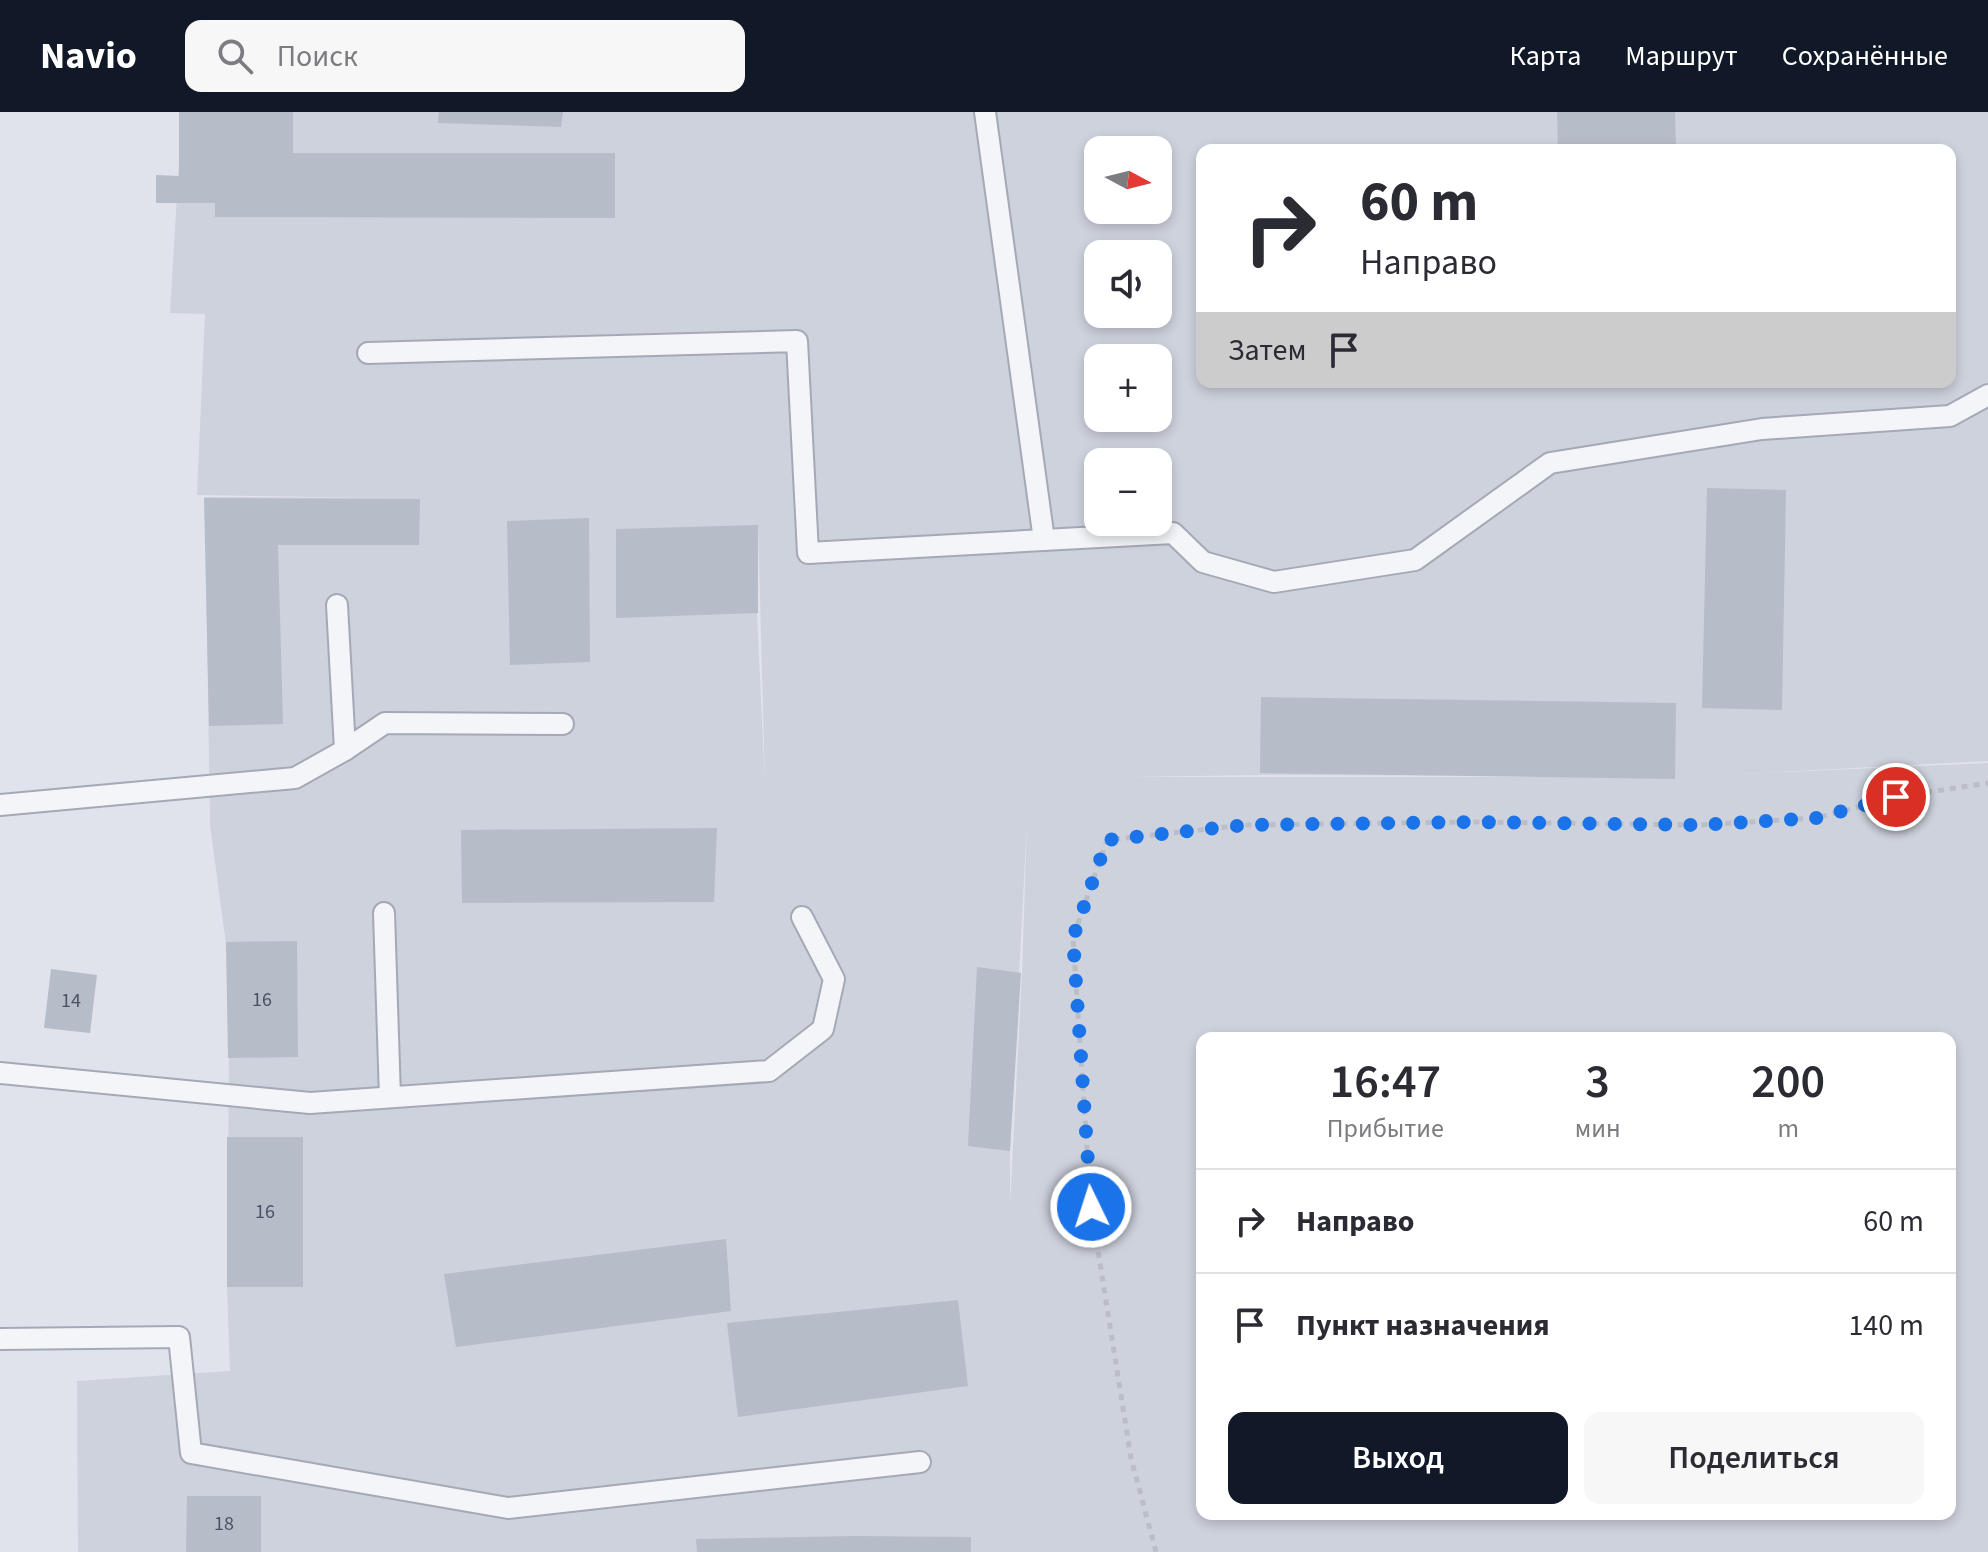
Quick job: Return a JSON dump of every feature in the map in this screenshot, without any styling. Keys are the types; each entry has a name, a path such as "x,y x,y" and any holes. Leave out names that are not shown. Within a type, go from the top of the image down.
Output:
{"lane":[{"path":"985,112 1044,540"},
{"path":"368,353 797,341 808,553 1173,533 1203,562 1274,582 1415,560 1550,463 1762,429 1950,416 1988,395"},
{"path":"337,605 345,750"},
{"path":"0,805 295,778 385,723 563,724"},
{"path":"384,913 390,1097"},
{"path":"0,1073 310,1103 769,1071 823,1029 826,1017 834,979 802,917"},
{"path":"0,1339 179,1337 191,1453 508,1508 920,1462"}],"path":[{"path":"1156,1552 1131,1458 1091,1207 1073,938 1107,840 1245,825 1474,822 1699,825 1816,818 1896,797 1988,783"}],"shaded area":[{"path":"182,112 1988,112 1988,761 1741,774 1988,763 1988,1552 78,1552 77,1381 230,1371 226,944 210,825 205,497 389,498 197,495 205,314 170,313","holes":["758,525 765,783 757,614","1591,776 1591,777 1128,777","1027,821 1010,1205 1010,1151"]}],"building":[{"path":"179,112 293,112 293,153 615,153 615,218 215,217 215,203 156,203 156,175 179,176"},
{"path":"439,112 563,112 561,127 438,123"},
{"path":"1557,112 1675,112 1676,144 1558,144"},
{"path":"1707,488 1786,490 1782,710 1702,708"},
{"path":"204,498 420,499 419,545 278,545 283,724 209,726"},
{"path":"589,518 590,662 510,665 507,521"},
{"path":"758,525 758,613 616,618 616,529"},
{"path":"1261,697 1676,703 1675,779 1260,773"},
{"path":"717,828 714,902 462,903 461,830"},
{"path":"297,941 298,1057 228,1058 226,942"},
{"path":"977,967 1021,973 1010,1151 968,1146"},
{"path":"51,969 97,975 90,1033 44,1028"},
{"path":"227,1137 303,1137 303,1287 227,1287"},
{"path":"726,1239 731,1311 456,1347 444,1274"},
{"path":"958,1300 968,1386 738,1417 727,1323"},
{"path":"187,1496 261,1496 261,1552 186,1552"},
{"path":"971,1537 971,1552 697,1552 696,1539"}],"route":[{"path":"1091,1207 1073,938 1107,840 1245,825 1474,822 1699,825 1816,818 1896,797"}]}
